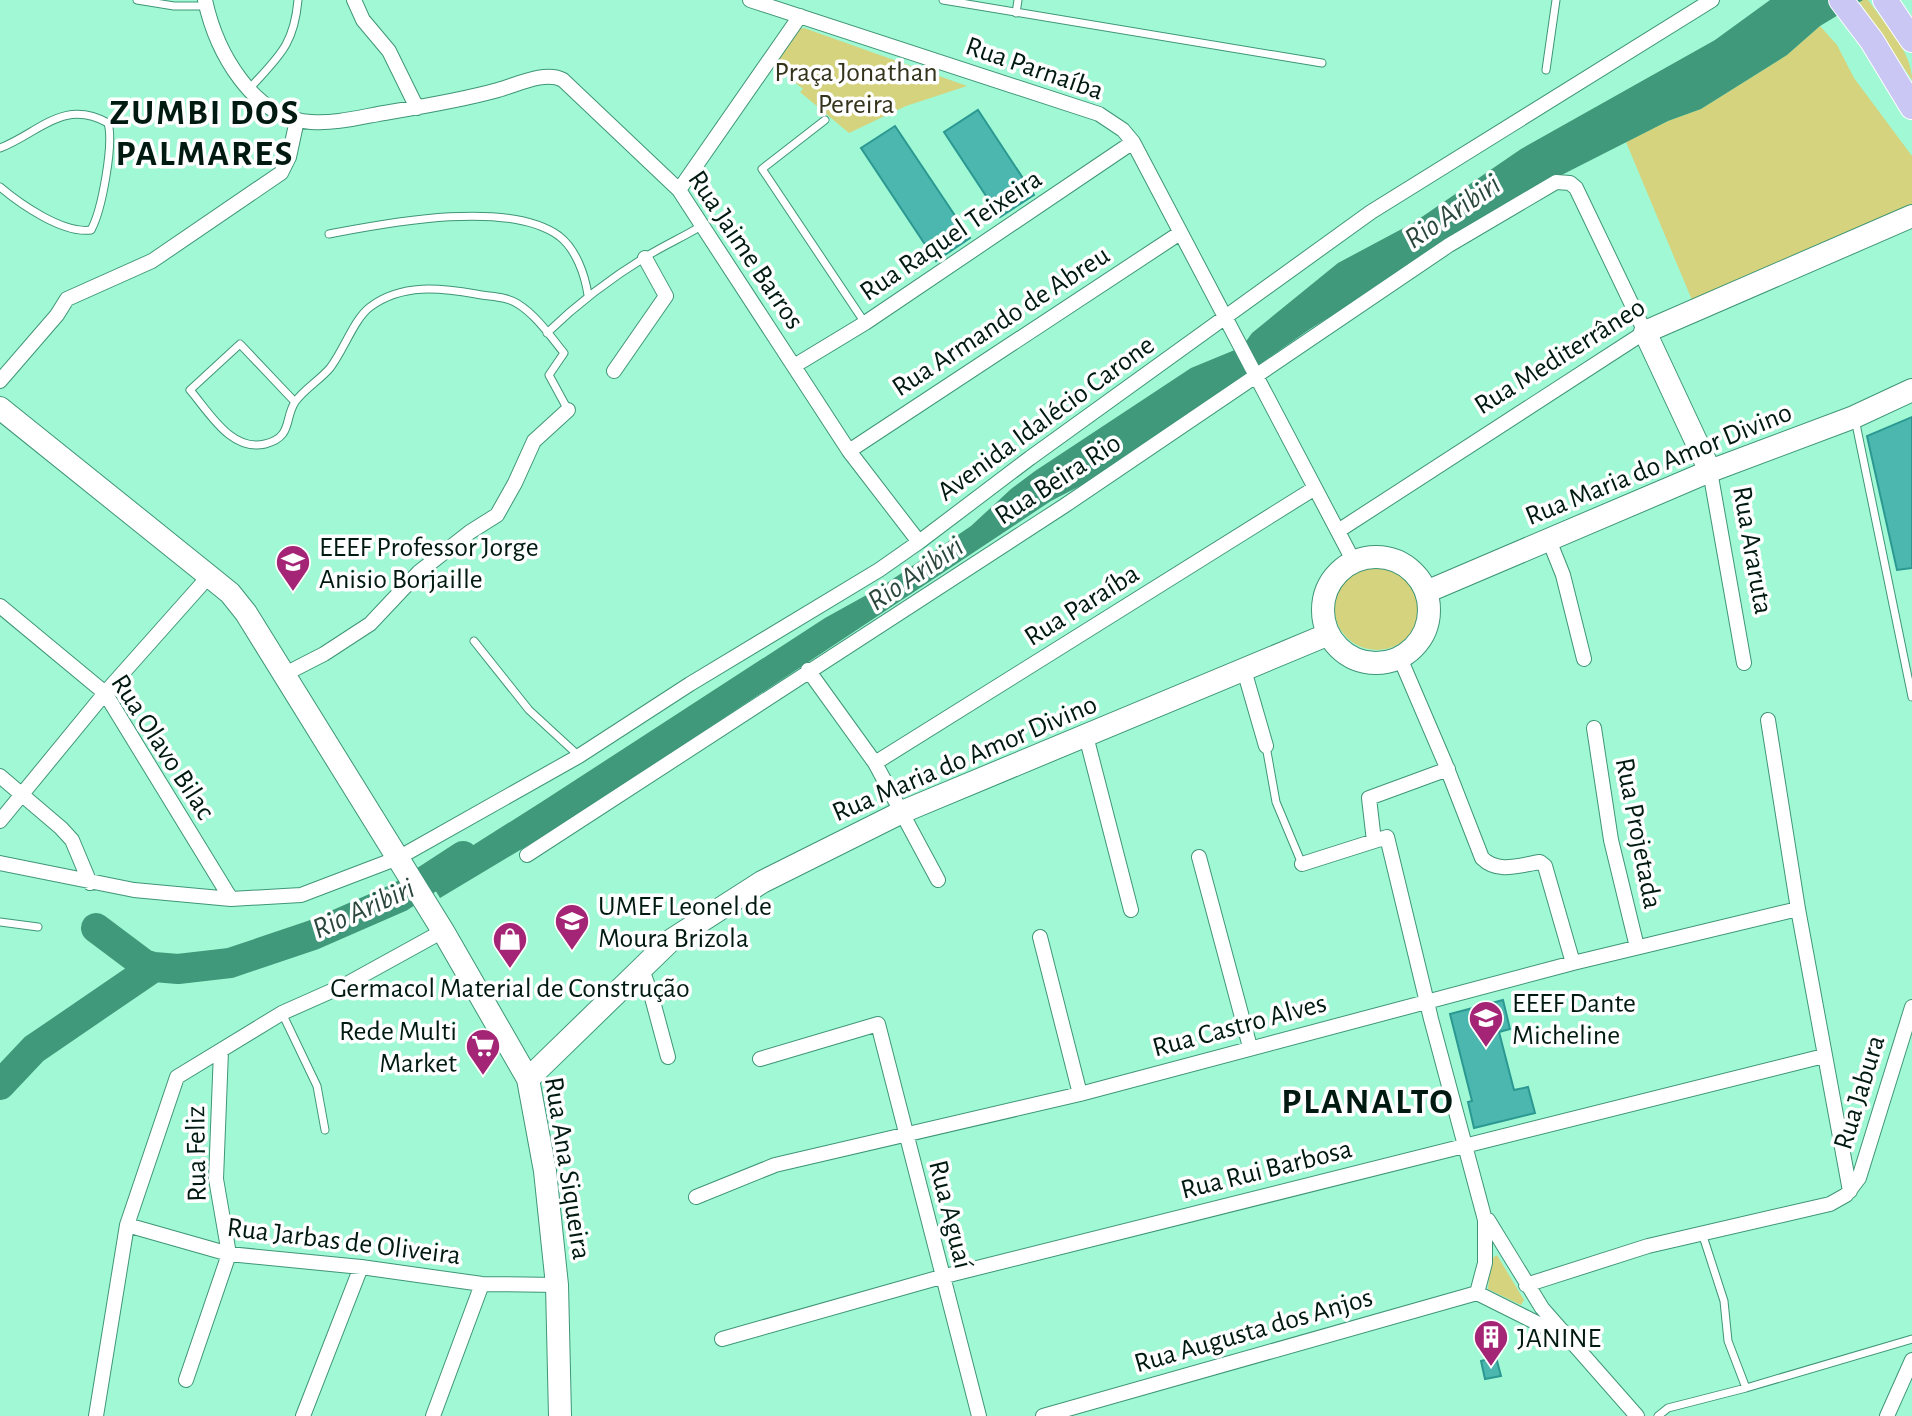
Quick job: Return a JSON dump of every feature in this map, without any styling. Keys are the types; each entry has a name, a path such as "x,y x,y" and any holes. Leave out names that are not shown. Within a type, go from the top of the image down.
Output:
{"main road":[{"path":"1885,0 1912,40"},
{"path":"1848,8 1912,107"}],"street":[{"path":"354,0 363,20 389,51 417,108"},
{"name":"Rua Parnaíba","path":"750,0 1099,114 1123,130 1133,142 1256,375"},
{"name":"Avenida Idalécio Carone","path":"0,863 90,883 231,899 301,895 404,868 690,684 879,570 1371,212 1712,0"},
{"name":"Rua Jaime Barros","path":"206,3 230,62 248,89 297,120 340,121 485,94 548,76 558,77 679,190 849,451 919,542"},
{"path":"679,190 800,16"},
{"path":"0,381 67,299 152,261 281,173 289,157 297,120"},
{"name":"Rua Raquel Teixeira","path":"794,366 865,323 1133,142"},
{"name":"Rua Beira Rio","path":"527,855 1064,506 1449,245 1556,182 1570,183 1576,188"},
{"name":"Rua Araruta","path":"1576,188 1710,471 1744,663"},
{"name":"Rua Mediterrâneo","path":"1338,531 1645,332 1912,216"},
{"name":"Rua Armando de Abreu","path":"849,451 1180,233"},
{"path":"614,371 666,296 645,258"},
{"path":"1256,375 1354,562"},
{"name":"Rua Maria do Amor Divino","path":"1426,592 1710,471 1854,417 1912,390"},
{"name":"Rua Ana Siqueira","path":"0,408 230,593 246,613 429,906 528,1079 545,1171 557,1285 560,1416"},
{"path":"285,674 324,654 370,624 419,572 497,515 534,441 568,410"},
{"name":"Rua Paraíba","path":"875,763 1315,488"},
{"path":"1549,540 1563,575 1584,659"},
{"path":"1373,557 1401,564 1416,576 1426,592 1429,612 1425,630 1415,646 1400,658 1380,663 1360,660 1342,650 1329,634 1324,614 1327,593 1337,575 1354,562 1373,557"},
{"path":"0,821 105,693 209,576"},
{"name":"Rua Olavo Bilac","path":"0,606 105,693 231,899"},
{"name":"Rua Maria do Amor Divino","path":"528,1079 670,941 762,882 902,812 1329,634"},
{"path":"1400,658 1480,853 1490,865 1502,868 1540,862 1545,866 1573,963"},
{"path":"808,670 875,763 938,880"},
{"path":"1244,670 1266,746"},
{"path":"1526,1285 1607,1258 1830,1204 1850,1191 1798,909 1768,720"},
{"name":"Rua Projetada","path":"1594,728 1611,840 1637,947"},
{"path":"1086,736 1131,910"},
{"path":"1374,841 1369,798 1448,769"},
{"path":"0,776 72,840 90,883"},
{"path":"1302,864 1387,837 1427,1002 1482,1206 1537,1301 1637,1416"},
{"path":"1199,857 1250,1047"},
{"name":"Rua Castro Alves","path":"696,1197 775,1165 1080,1094 1573,963 1798,909"},
{"path":"96,1416 127,1225 177,1077 282,1013 345,985 443,931"},
{"path":"1040,937 1080,1094"},
{"path":"641,967 668,1057"},
{"name":"Rua Jabura","path":"1850,1191 1859,1178 1912,1007"},
{"name":"Rua Aguaí","path":"760,1059 878,1024 979,1416"},
{"name":"Rua Feliz","path":"221,1051 216,1179 229,1254"},
{"name":"Rua Rui Barbosa","path":"722,1339 941,1277 1824,1056"},
{"path":"1482,1206 1486,1248 1477,1293 1519,1312 1578,1347"},
{"name":"Rua Jarbas de Oliveira","path":"127,1225 229,1254 361,1267 482,1284 557,1285"},
{"path":"1486,1248 1496,1243 1502,1245"},
{"path":"186,1380 229,1254"},
{"path":"303,1416 361,1267"},
{"path":"433,1416 482,1284"},
{"name":"Rua Augusta dos Anjos","path":"1043,1416 1477,1293"},
{"path":"1519,1312 1532,1312 1537,1301"},
{"path":"1887,1416 1912,1360"}],"lane":[{"path":"137,0 157,5 206,3"},
{"path":"248,89 287,45 297,21 298,0"},
{"path":"943,0 1322,63"},
{"path":"1016,13 1018,0"},
{"path":"1546,70 1556,0"},
{"path":"0,148 23,138 54,118 72,114 108,123 111,142 102,200 93,228 89,231 42,216 0,187"},
{"path":"825,120 762,169 865,323"},
{"path":"329,234 424,219 514,218 561,237 582,271 588,295"},
{"path":"547,333 588,295 703,225"},
{"path":"295,402 240,344 190,390 234,439 257,445 272,441 285,431 295,402 336,360 361,315 379,302 400,293 442,288 511,300 519,305 564,353 549,375 568,410"},
{"path":"1854,417 1912,697"},
{"path":"474,641 529,710 579,756"},
{"path":"1266,746 1276,802 1302,864"},
{"path":"0,922 38,927"},
{"path":"282,1013 317,1086 325,1130"},
{"path":"1702,1233 1724,1301 1728,1341 1746,1388"},
{"path":"1658,1416 1668,1408 1912,1339"}],"green space":[{"path":"1858,0 1868,0 1896,38 1907,58 1912,80"},
{"path":"1820,26 1837,45 1854,78 1912,156 1912,204 1692,300 1626,142 1701,109 1787,55"},
{"name":"Praça Jonathan Pereira","path":"804,28 967,86 906,106 849,133 800,92 803,89 774,65 798,29"},
{"path":"1377,564 1394,567 1408,576 1417,590 1420,607 1417,624 1408,638 1394,647 1377,650 1360,647 1346,638 1337,624 1334,607 1337,590 1346,576 1360,567"},
{"path":"1497,1255 1524,1300 1521,1305 1488,1289 1491,1259"}],"water":[{"name":"Rio Aribiri","path":"1770,0 1863,0 1820,26 1787,55 1701,109 1668,121 1536,188 1310,329 1101,475 1051,501 567,822 440,898 426,875 825,618 881,587 971,526 1035,471 1191,368 1242,347 1252,333 1338,263 1413,223 1521,149 1715,40"}],"building":[{"path":"978,110 1034,195 1000,217 944,132"},
{"path":"895,126 970,238 936,261 861,148"},
{"path":"1912,417 1912,568 1897,570 1867,436"},
{"name":"EEEF Dante Micheline","path":"1503,1000 1510,1029 1499,1032 1514,1090 1528,1087 1535,1113 1474,1128 1468,1102 1472,1101 1450,1014"},
{"name":"JANINE","path":"1496,1357 1501,1376 1485,1379 1481,1361"}],"waterway":[{"name":"Rio Aribiri","path":"96,928 144,964 154,967 178,969 230,963 313,935 400,897 463,856"},
{"name":"Rio Aribiri","path":"0,1085 34,1049 154,967"}],"place":[{"name":"EEEF Professor Jorge Anisio Borjaille","path":"293,593"},
{"name":"UMEF Leonel de Moura Brizola","path":"572,952"},
{"name":"Germacol Material de Construção","path":"510,970"},
{"name":"EEEF Dante Micheline","path":"1486,1049"},
{"name":"Rede Multi Market","path":"483,1077"},
{"name":"JANINE","path":"1491,1368"}],"district":[{"name":"ZUMBI DOS PALMARES","path":"205,132"},
{"name":"PLANALTO","path":"1368,1100"}]}
